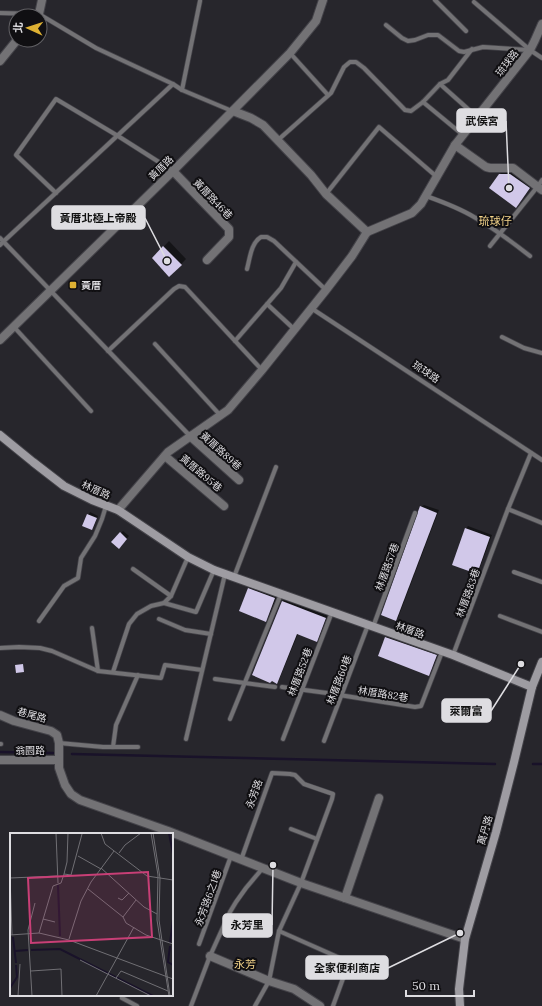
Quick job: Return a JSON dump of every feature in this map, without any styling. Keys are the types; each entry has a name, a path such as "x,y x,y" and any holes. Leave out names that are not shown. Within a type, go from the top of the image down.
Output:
{"street":[{"name":"黃厝路","path":"0,340 290,54 316,21 323,0"},
{"name":"琉球路","path":"367,232 412,213 421,204 455,145 530,50 542,24"},
{"path":"0,61 11,48"},
{"path":"118,510 168,452 228,410 326,290 352,256 367,232 326,194 311,175 263,125 251,118 233,111"},
{"path":"455,145 486,167 513,168 541,185"},
{"name":"黃厝路46巷","path":"173,171 229,229 229,237 207,260"},
{"name":"林厝路","path":"0,435 64,486 118,510 188,557 214,570 453,656 532,687"},
{"name":"黃厝路89巷","path":"190,436 239,480"},
{"name":"黃厝路95巷","path":"165,456 224,506"},
{"name":"萬丹路","path":"460,1006 459,989 465,939 514,762 532,687 542,662"},
{"name":"巷尾路","path":"0,714 14,721 51,731 56,735 59,743"},
{"path":"59,743 59,768 71,794 80,800 168,833"},
{"name":"翁園路","path":"0,760 59,760"},
{"path":"345,898 379,798"},
{"path":"173,835 301,883 465,939"},
{"path":"210,956 269,981 294,989 320,1006"}],"lane":[{"path":"435,0 466,31"},
{"path":"182,90 200,1"},
{"path":"474,2 530,50"},
{"path":"48,21 96,48 173,84 182,90 233,111"},
{"path":"386,25 408,41 433,34 438,35 459,51 464,52 483,47 530,50"},
{"path":"278,140 331,93 344,67 350,62 356,62 364,68 405,110 411,111 423,102 440,84 448,80 472,49"},
{"name":"琉球路","path":"530,50 542,58"},
{"path":"290,54 328,95"},
{"path":"0,246 2,239 56,193 173,84"},
{"path":"440,84 477,117"},
{"path":"56,193 16,155 56,99 173,171"},
{"path":"423,102 462,135"},
{"path":"326,194 379,127 437,177"},
{"path":"490,246 541,185"},
{"path":"426,196 475,217 500,233 530,256"},
{"path":"247,269 253,245 257,239 267,237 274,241 326,290"},
{"path":"2,239 190,436"},
{"path":"236,341 281,288 296,262"},
{"path":"108,351 179,286 185,287 262,370"},
{"path":"267,304 294,330"},
{"name":"琉球路","path":"311,308 542,460"},
{"path":"14,326 91,411"},
{"path":"502,337 524,348 542,353"},
{"path":"155,344 220,415"},
{"path":"531,453 508,509 542,522"},
{"path":"234,577 276,467"},
{"path":"39,621 64,586 78,578 82,558 95,536 102,520 106,505"},
{"name":"林厝路83巷","path":"453,656 508,509"},
{"name":"林厝路57巷","path":"371,626 415,513"},
{"path":"164,604 171,596 188,557"},
{"path":"133,569 171,596"},
{"path":"113,672 129,624 137,614 151,606 164,604 196,612 214,570"},
{"path":"514,572 542,582"},
{"path":"186,739 225,574"},
{"path":"230,718 281,594"},
{"name":"林厝路52巷","path":"283,738 332,612"},
{"path":"500,616 542,632"},
{"path":"158,619 185,630 211,634"},
{"name":"林厝路60巷","path":"324,741 371,626"},
{"path":"92,628 98,671"},
{"path":"0,648 40,648 52,651 98,671 161,678 165,665 202,670"},
{"name":"林厝路82巷","path":"333,694 415,707 421,706 442,652"},
{"path":"113,747 116,725 138,675"},
{"path":"215,679 275,687"},
{"path":"282,686 327,693"},
{"path":"59,743 113,747 138,747"},
{"name":"永芳路","path":"241,860 272,773 295,775 304,784 332,794 332,798 301,883 279,930 269,981 255,1006"},
{"path":"291,829 317,839"},
{"name":"永芳路6之1巷","path":"199,944 231,856"},
{"path":"191,1006 210,956 230,912 246,888 262,869"},
{"path":"279,930 349,962 333,1006"},
{"path":"122,998 138,1006"}],"building":[{"path":"499,174 510,174 530,188 516,208 489,188"},
{"path":"163,246 182,265 169,277 152,258"},
{"path":"420,506 437,513 396,621 381,615"},
{"path":"87,514 97,518 92,530 82,526"},
{"path":"465,528 490,537 477,574 452,565"},
{"path":"120,532 127,539 119,549 111,542"},
{"path":"248,588 275,598 266,622 239,611"},
{"path":"282,601 326,618 317,642 297,634 277,684 272,681 270,683 252,675"},
{"path":"385,637 437,655 429,676 378,656"},
{"path":"23,664 24,672 16,673 15,665"}],"waterway":[{"path":"0,752 53,753"},
{"path":"72,754 495,764"},
{"path":"533,764 542,764"}],"place":[{"name":"武侯宮","path":"509,188"},
{"name":"黃厝北極上帝殿","path":"167,261"},
{"name":"黃厝","path":"73,285"},
{"name":"萊爾富","path":"521,664"},
{"name":"永芳里","path":"273,865"},
{"name":"全家便利商店","path":"460,933"}],"district":[{"name":"琉球仔","path":"495,221"},
{"name":"永芳","path":"245,964"}]}
